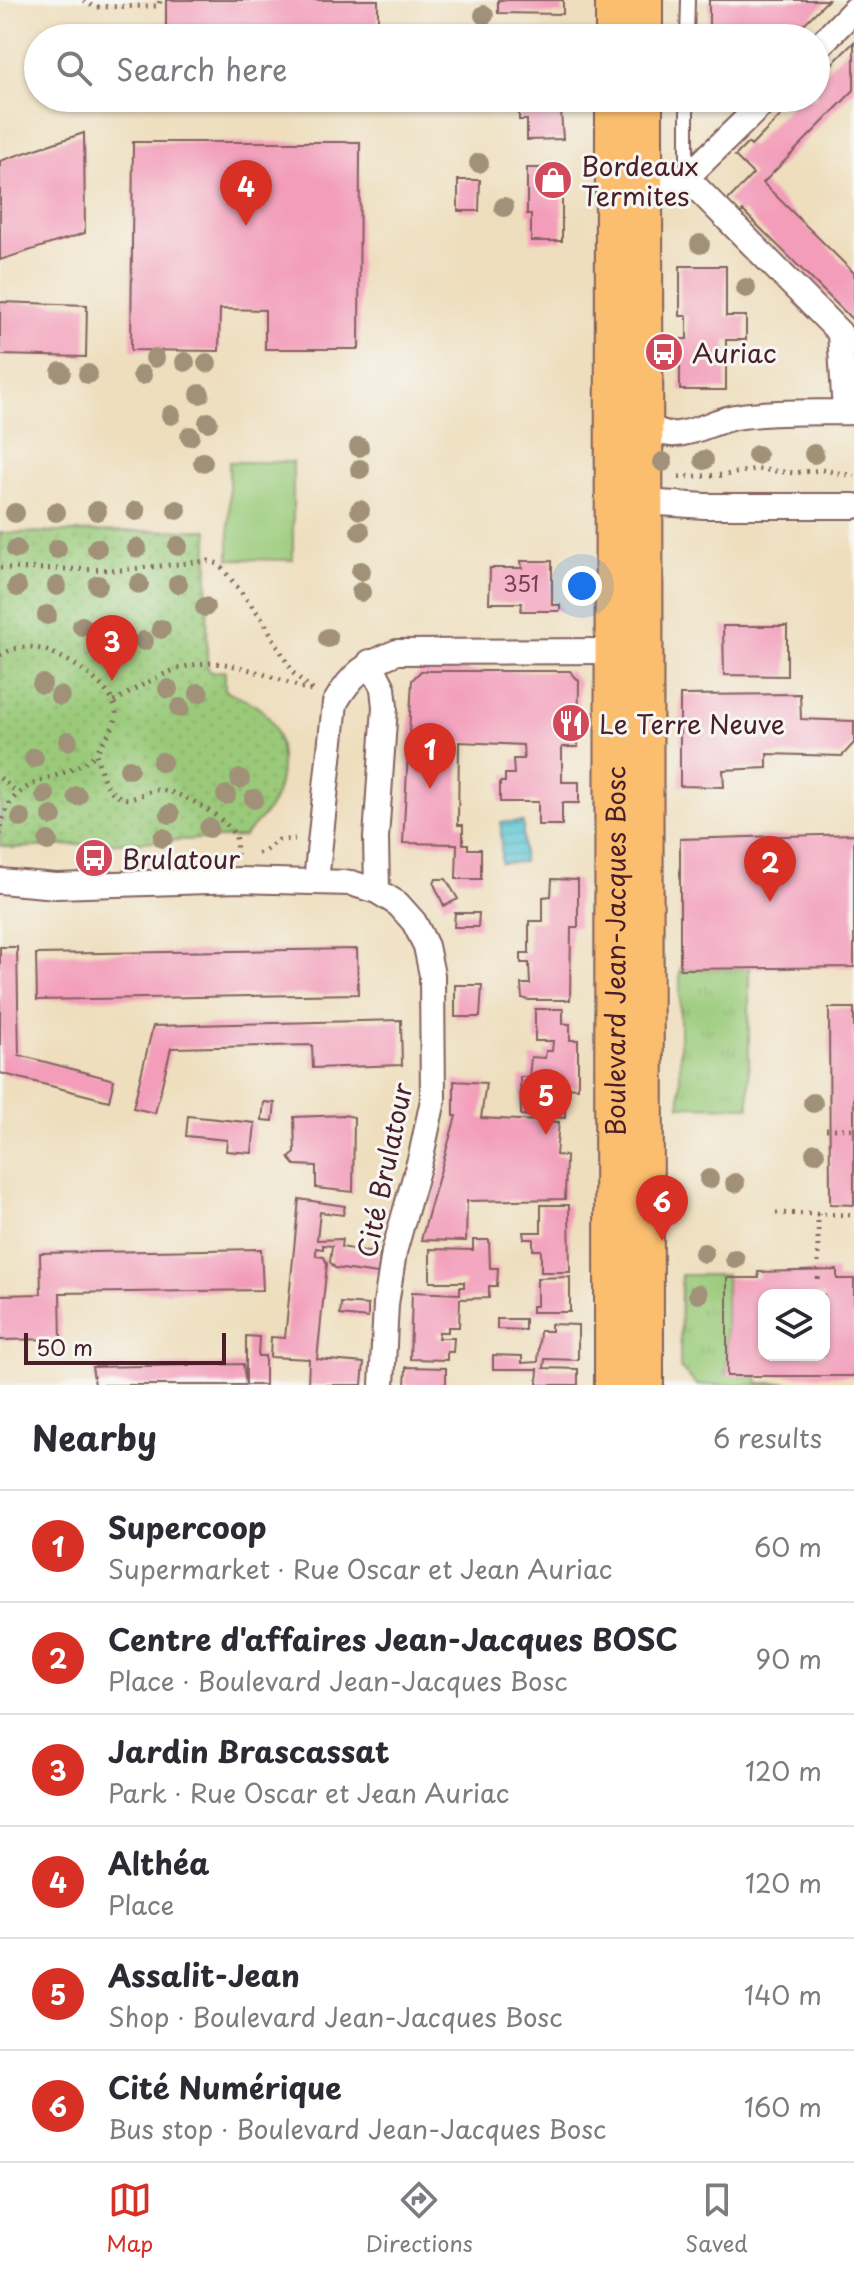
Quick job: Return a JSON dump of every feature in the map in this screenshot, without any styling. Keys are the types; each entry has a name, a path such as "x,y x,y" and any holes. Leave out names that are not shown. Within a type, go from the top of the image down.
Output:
{"main road":[{"path":"615,0 615,24"},
{"path":"643,0 643,24"},
{"name":"Boulevard Jean-Jacques Bosc","path":"614,1385 615,112"},
{"name":"Boulevard Jean-Jacques Bosc","path":"643,112 644,1385"}],"street":[{"path":"830,35 854,10"},
{"path":"643,187 673,187 687,178 754,112"},
{"path":"644,421 657,432 674,433 695,432 734,417 849,412 840,333 687,178"},
{"name":"Boulevard Jean-Jacques Bosc","path":"616,374 626,418 625,469 628,484 634,495 645,502"},
{"path":"645,502 705,506 854,506"},
{"path":"316,881 335,703 345,685 370,662 397,652 614,651"},
{"path":"0,881 56,886 239,880 316,881 351,883 377,891 376,838 385,707 383,688 370,662"},
{"name":"Cité Brulatour","path":"377,891 398,904 420,934 432,975 433,1100 394,1252 386,1304 382,1385"}],"lane":[{"path":"687,24 688,0"},
{"path":"687,112 687,178"}],"path":[{"path":"84,0 94,7 159,6 160,0"},
{"path":"674,477 725,475 756,469 794,473 822,470 854,476"},
{"path":"0,568 110,570 208,561 219,564 263,620 293,673 317,693 213,663 188,666 149,680 114,702"},
{"path":"0,655 22,647 57,655 100,684 114,702 116,718 96,754 81,767 42,780 7,803 0,835"},
{"path":"96,754 106,786 121,797 132,799 154,790 176,793 192,799 226,826 236,837 239,880"},
{"path":"0,778 18,793"},
{"path":"826,1129 854,1129"},
{"path":"776,1213 854,1215"},
{"path":"818,1214 818,1279"}],"green space":[{"path":"229,462 293,462 293,560 229,559"},
{"path":"208,530 207,664 210,672 225,671 225,690 259,708 274,728 279,741 281,770 275,797 269,808 243,837 12,848 0,845 0,533"},
{"path":"749,968 749,1107 680,1106 680,969"},
{"path":"681,1275 726,1275 727,1375 757,1376 758,1383 787,1385 697,1385 680,1368"}],"water":[{"path":"501,822 523,822 523,862 501,863"}],"building":[{"path":"166,0 378,0 378,24 166,24"},
{"path":"498,0 563,0 563,14 498,13"},
{"path":"709,0 828,0 804,24 709,24"},
{"path":"854,42 854,90 763,183 854,273 854,321 743,211 740,214 727,201 753,174 735,156 748,143 751,146 784,112 830,112 830,66"},
{"path":"519,112 561,112 563,139 527,140 527,120 519,120"},
{"path":"84,133 85,233 0,260 0,161"},
{"path":"133,142 360,142 359,349 265,349 265,310 220,309 219,351 131,350"},
{"path":"527,168 562,168 562,241 531,241 531,214 527,214"},
{"path":"458,180 480,180 479,211 458,211"},
{"path":"680,266 726,266 726,316 746,316 746,340 726,340 726,390 680,390 680,339 687,339 687,316 680,316"},
{"path":"0,302 87,305 86,357 0,355"},
{"path":"521,561 552,561 552,605 560,605 560,611 521,611 522,603 489,603 490,568 522,568"},
{"path":"723,626 787,626 787,676 724,675"},
{"path":"421,671 570,671 579,681 578,747 562,747 562,782 579,782 579,803 562,803 562,825 538,825 538,802 500,802 500,782 505,782 505,774 514,774 513,759 524,759 523,745 459,742 458,825 463,825 463,844 468,844 468,849 481,849 481,879 456,879 457,844 403,843 412,680"},
{"path":"800,694 801,719 854,721 854,743 842,756 767,754 767,768 723,770 724,787 680,786 680,695"},
{"path":"854,834 854,967 680,969 680,839"},
{"path":"436,879 446,879 458,899 444,906 434,884"},
{"path":"552,879 578,880 578,927 571,927 570,1000 529,1000 522,998 521,984 530,984 529,963 521,963 521,953 529,953 529,921 543,921 543,897 551,896"},
{"path":"455,913 479,913 478,927 454,927"},
{"path":"0,947 17,947 19,1055 114,1080 109,1101 0,1073"},
{"path":"357,949 358,994 37,1000 36,954"},
{"path":"455,985 482,985 480,1017 455,1017"},
{"path":"829,1008 854,1008 854,1205 830,1204"},
{"path":"535,1009 563,1009 563,1024 570,1024 570,1040 578,1040 578,1088 566,1087 565,1118 521,1115 520,1077 529,1077 531,1057 545,1058 546,1051 552,1051 553,1041 535,1041"},
{"path":"401,1020 402,1065 313,1068 312,1045 171,1048 155,1113 133,1108 153,1026"},
{"path":"454,1081 486,1083 481,1118 559,1122 556,1155 566,1156 565,1199 467,1201 466,1241 421,1240 456,1116"},
{"path":"264,1102 275,1103 273,1121 262,1120"},
{"path":"188,1116 255,1123 252,1153 226,1151 227,1140 186,1136"},
{"path":"294,1117 354,1117 353,1192 316,1188 316,1166 295,1165 289,1158 295,1153"},
{"path":"299,1199 345,1206 343,1215 320,1212 317,1240 342,1239 341,1247 380,1254 378,1274 335,1268 330,1262 332,1246 316,1248 316,1256 324,1257 327,1264 317,1359 364,1363 362,1385 308,1385 309,1359 270,1357 271,1337 285,1338"},
{"path":"541,1205 569,1205 570,1272 541,1272 541,1250 533,1250 533,1239 524,1239 523,1232 541,1232"},
{"path":"473,1240 489,1240 490,1268 498,1268 497,1286 489,1286 489,1298 460,1299 459,1327 448,1327 448,1332 439,1332 438,1338 454,1338 453,1352 447,1352 447,1360 410,1359 412,1292 460,1294 460,1287 464,1287 464,1282 430,1282 430,1249 473,1250"},
{"path":"261,1249 263,1290 60,1293 61,1339 0,1340 0,1295 41,1294 40,1253"},
{"path":"837,1270 837,1279 854,1279 854,1376 727,1376 727,1278 759,1278 758,1272"},
{"path":"570,1277 570,1312 532,1312 532,1306 537,1306 537,1278"},
{"path":"341,1303 368,1305 368,1318 340,1315"},
{"path":"497,1319 525,1319 525,1330 497,1329"},
{"path":"551,1324 578,1325 578,1360 545,1359 544,1368 578,1369 578,1385 537,1385 538,1369 493,1369 493,1355 522,1356 522,1363 538,1362 540,1331 551,1331"},
{"path":"246,1336 259,1337 258,1356 265,1356 265,1385 246,1385"},
{"path":"243,1364 246,1385 95,1385 92,1367"},
{"path":"406,1367 446,1368 446,1384 405,1385"}],"place":[{"name":"Bordeaux Termites","path":"553,180"},
{"name":"Althéa","path":"246,226"},
{"name":"Auriac","path":"664,352"},
{"name":"Jardin Brascassat","path":"112,681"},
{"name":"Le Terre Neuve","path":"571,723"},
{"name":"Supercoop","path":"430,789"},
{"name":"Brulatour","path":"94,858"},
{"name":"Centre d'affaires Jean-Jacques BOSC","path":"770,902"},
{"name":"Assalit-Jean","path":"546,1135"},
{"name":"Cité Numérique","path":"662,1241"}]}
